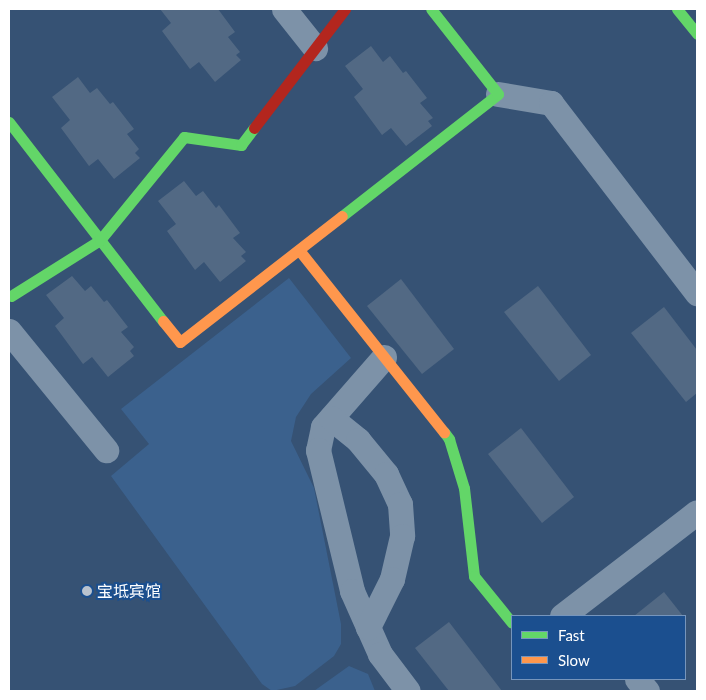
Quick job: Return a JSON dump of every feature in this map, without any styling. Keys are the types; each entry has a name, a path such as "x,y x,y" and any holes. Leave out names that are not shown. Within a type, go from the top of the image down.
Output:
{"street":[{"path":"284,9 316,48"},
{"path":"10,296 100,240 184,137 241,145 345,9"},
{"path":"431,9 498,94 551,104 697,293"},
{"path":"677,9 697,34"},
{"path":"9,122 180,342 498,94"},
{"path":"299,250 449,439 464,488 474,576 511,622"},
{"path":"9,331 106,450"},
{"path":"384,356 323,427 318,450 352,592 380,654 408,691"},
{"path":"331,418 358,440 386,474 400,504 402,536 392,579 368,627"},
{"path":"575,612 697,512"},
{"path":"638,680 647,691"}],"water":[{"path":"289,278 351,358 311,394 296,417 291,441 314,488 341,624 341,644 334,656 295,686 272,691 262,684 111,476 149,444 121,409"},
{"path":"349,666 368,674 375,691 314,691"}],"building":[{"path":"160,9 218,9 235,32 228,37 240,52 236,55 241,60 215,82 199,62 190,69 162,31 171,23"},
{"path":"371,46 383,62 390,56 403,73 406,71 427,98 420,103 433,118 428,121 432,126 406,146 391,128 382,135 354,97 363,89 345,66"},
{"path":"78,77 90,93 97,88 110,104 113,102 134,129 127,134 139,149 135,153 140,158 114,179 98,159 89,166 61,128 70,120 52,97"},
{"path":"184,181 196,196 203,191 216,208 219,205 240,233 233,238 246,252 241,256 246,261 220,282 204,262 195,270 167,231 176,224 158,201"},
{"path":"72,276 85,291 91,286 104,302 107,300 128,327 121,332 134,347 130,351 134,356 108,377 92,357 83,364 55,326 64,318 46,295"},
{"path":"401,279 454,349 422,374 367,306"},
{"path":"538,286 591,355 559,381 504,312"},
{"path":"664,307 697,350 697,393 686,402 631,333"},
{"path":"521,428 574,497 542,523 488,454"},
{"path":"664,592 682,615 635,615"},
{"path":"449,622 502,691 449,691 415,648"}],"traffic: fast":[{"path":"342,216 498,94 431,9"},
{"path":"677,9 697,34"},
{"path":"9,122 163,321"},
{"path":"11,296 100,240 184,137 241,145 254,128"},
{"path":"444,432 449,439 464,488 474,576 511,622"}],"traffic: slow":[{"path":"163,321 180,342 342,216"},
{"path":"299,250 444,432"}],"traffic: jam":[{"path":"254,128 345,9"}],"place":[{"name":"宝坻宾馆","path":"87,591"}]}
